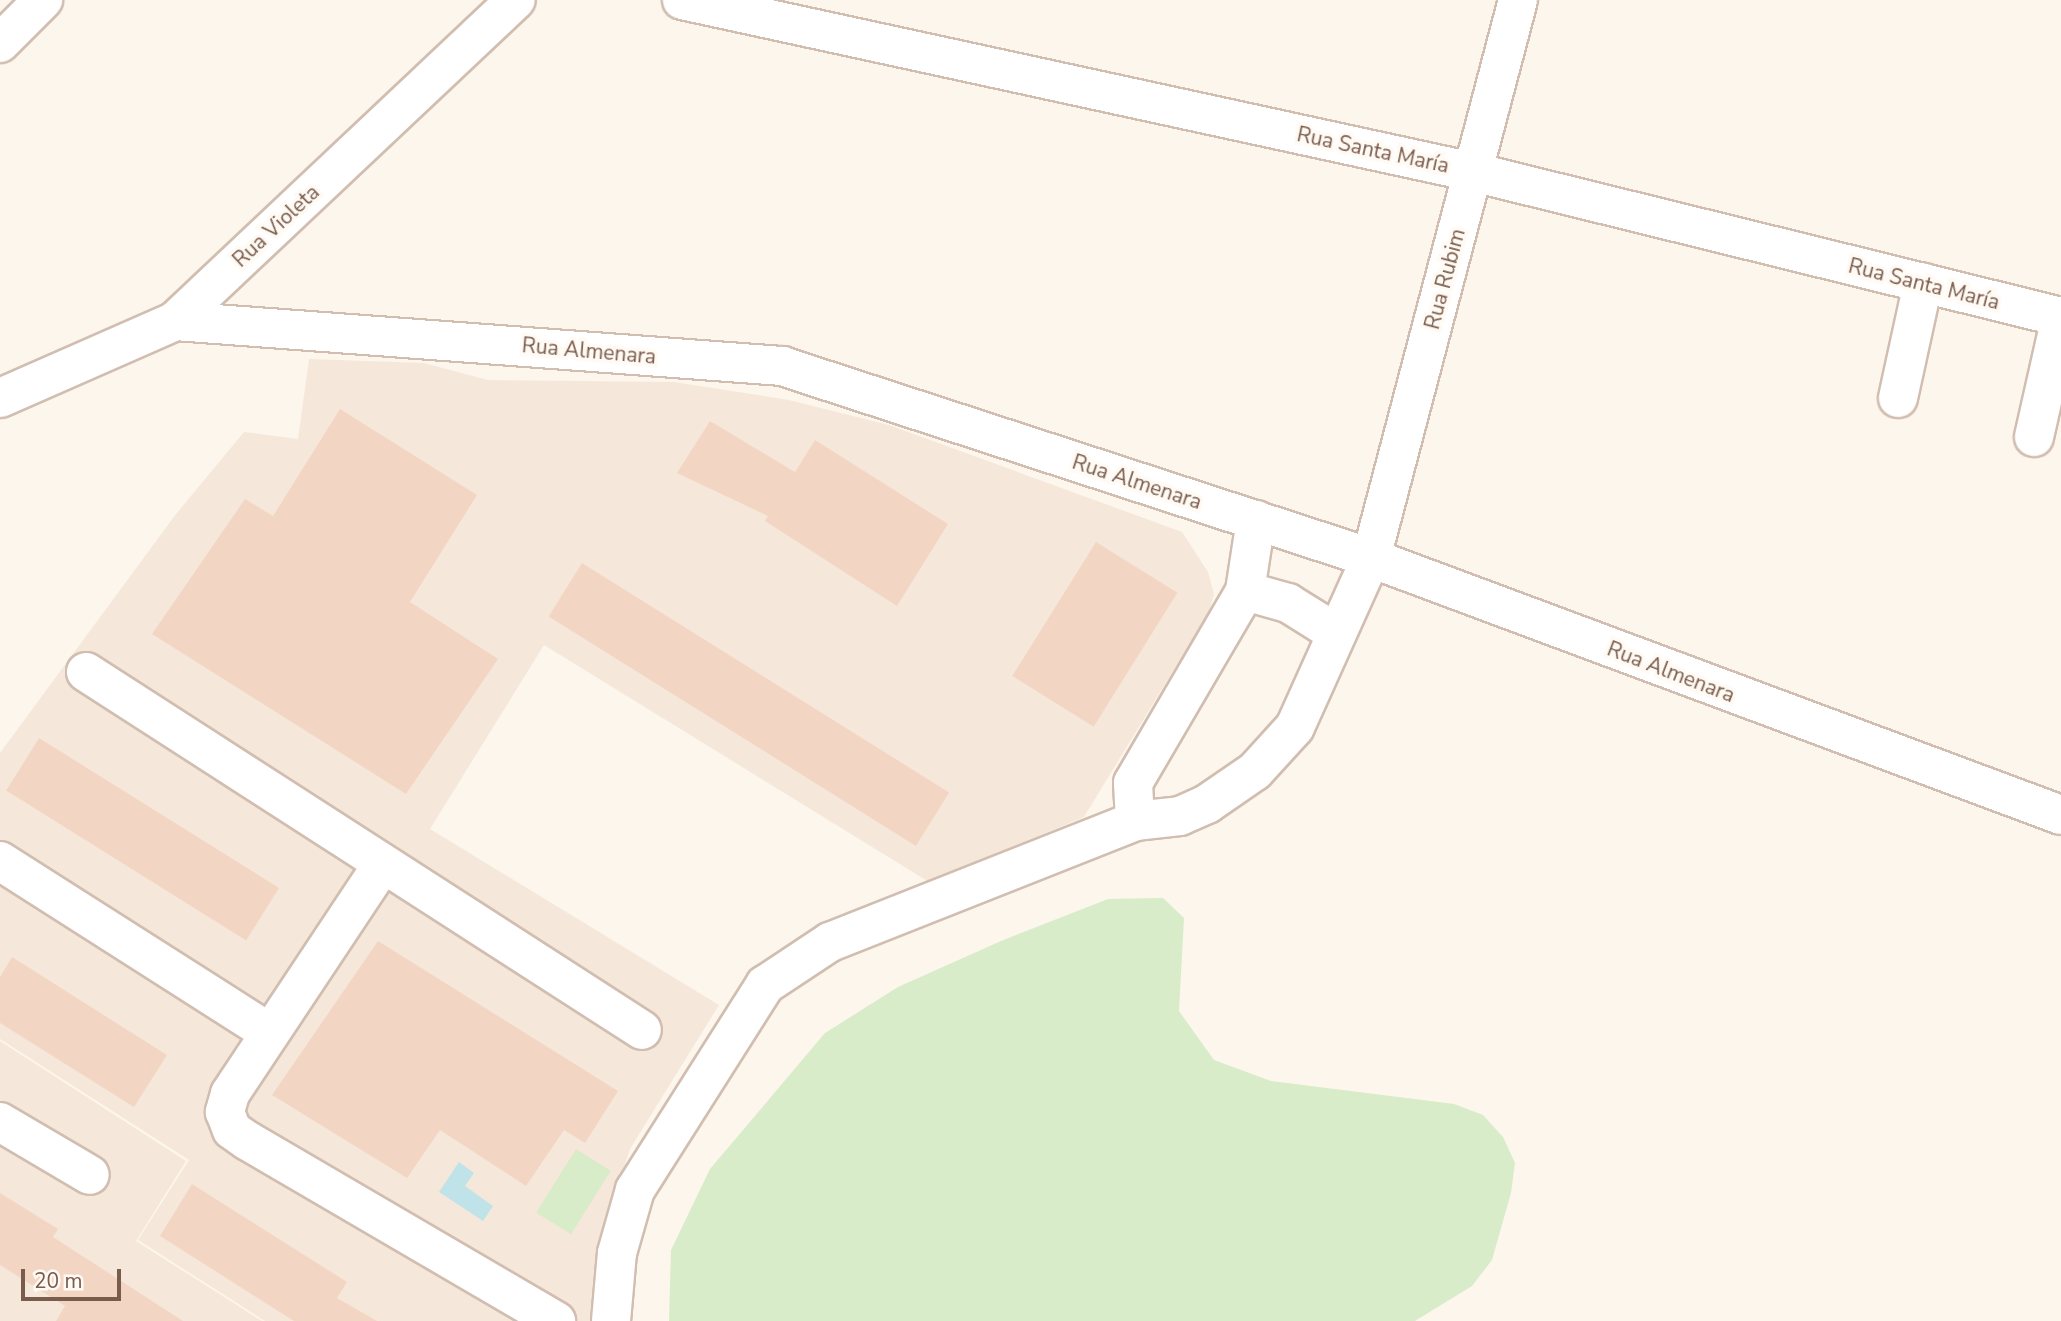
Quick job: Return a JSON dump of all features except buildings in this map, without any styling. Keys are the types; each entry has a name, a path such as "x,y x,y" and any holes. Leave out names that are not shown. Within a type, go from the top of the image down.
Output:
{"street":[{"path":"0,43 43,0"},
{"name":"Rua Violeta","path":"0,398 175,321 516,0"},
{"name":"Rua Rubim","path":"611,1321 617,1253 635,1189 765,985 830,942 1135,821 1180,816 1255,771 1313,697 1336,633 1371,558 1518,0"},
{"name":"Rua Santa María","path":"696,2 1473,172 2061,317"},
{"path":"1898,398 1923,283"},
{"path":"2034,437 2061,317"},
{"name":"Rua Almenara","path":"175,321 782,366 1371,558 2061,815"},
{"path":"1135,821 1133,783 1245,591 1256,520"},
{"path":"1245,591 1288,603 1336,633"},
{"path":"86,672 642,1030"},
{"path":"0,860 270,1033"},
{"path":"382,865 230,1094 225,1112 232,1130 556,1321"},
{"path":"0,1122 90,1175"}],"shaded area":[{"path":"309,359 424,363 488,380 674,382 789,400 889,425 1182,532 1208,572 1214,594 1209,612 1084,817 929,882 544,645 430,829 719,1005 630,1149 605,1227 591,1321 265,1321 138,1240 189,1160 0,1039 0,753 176,514 244,432 298,439"},
{"path":"0,1041 186,1161 136,1241 262,1321 0,1321"}],"green space":[{"path":"1163,898 1184,918 1179,1011 1214,1060 1271,1081 1454,1104 1483,1115 1503,1137 1515,1163 1511,1193 1492,1260 1472,1286 1415,1321 669,1321 671,1250 710,1169 825,1033 898,987 1001,941 1108,899"},
{"path":"576,1149 611,1171 571,1234 536,1213"}],"water":[{"path":"459,1162 474,1173 465,1186 493,1206 483,1221 439,1192"}]}
